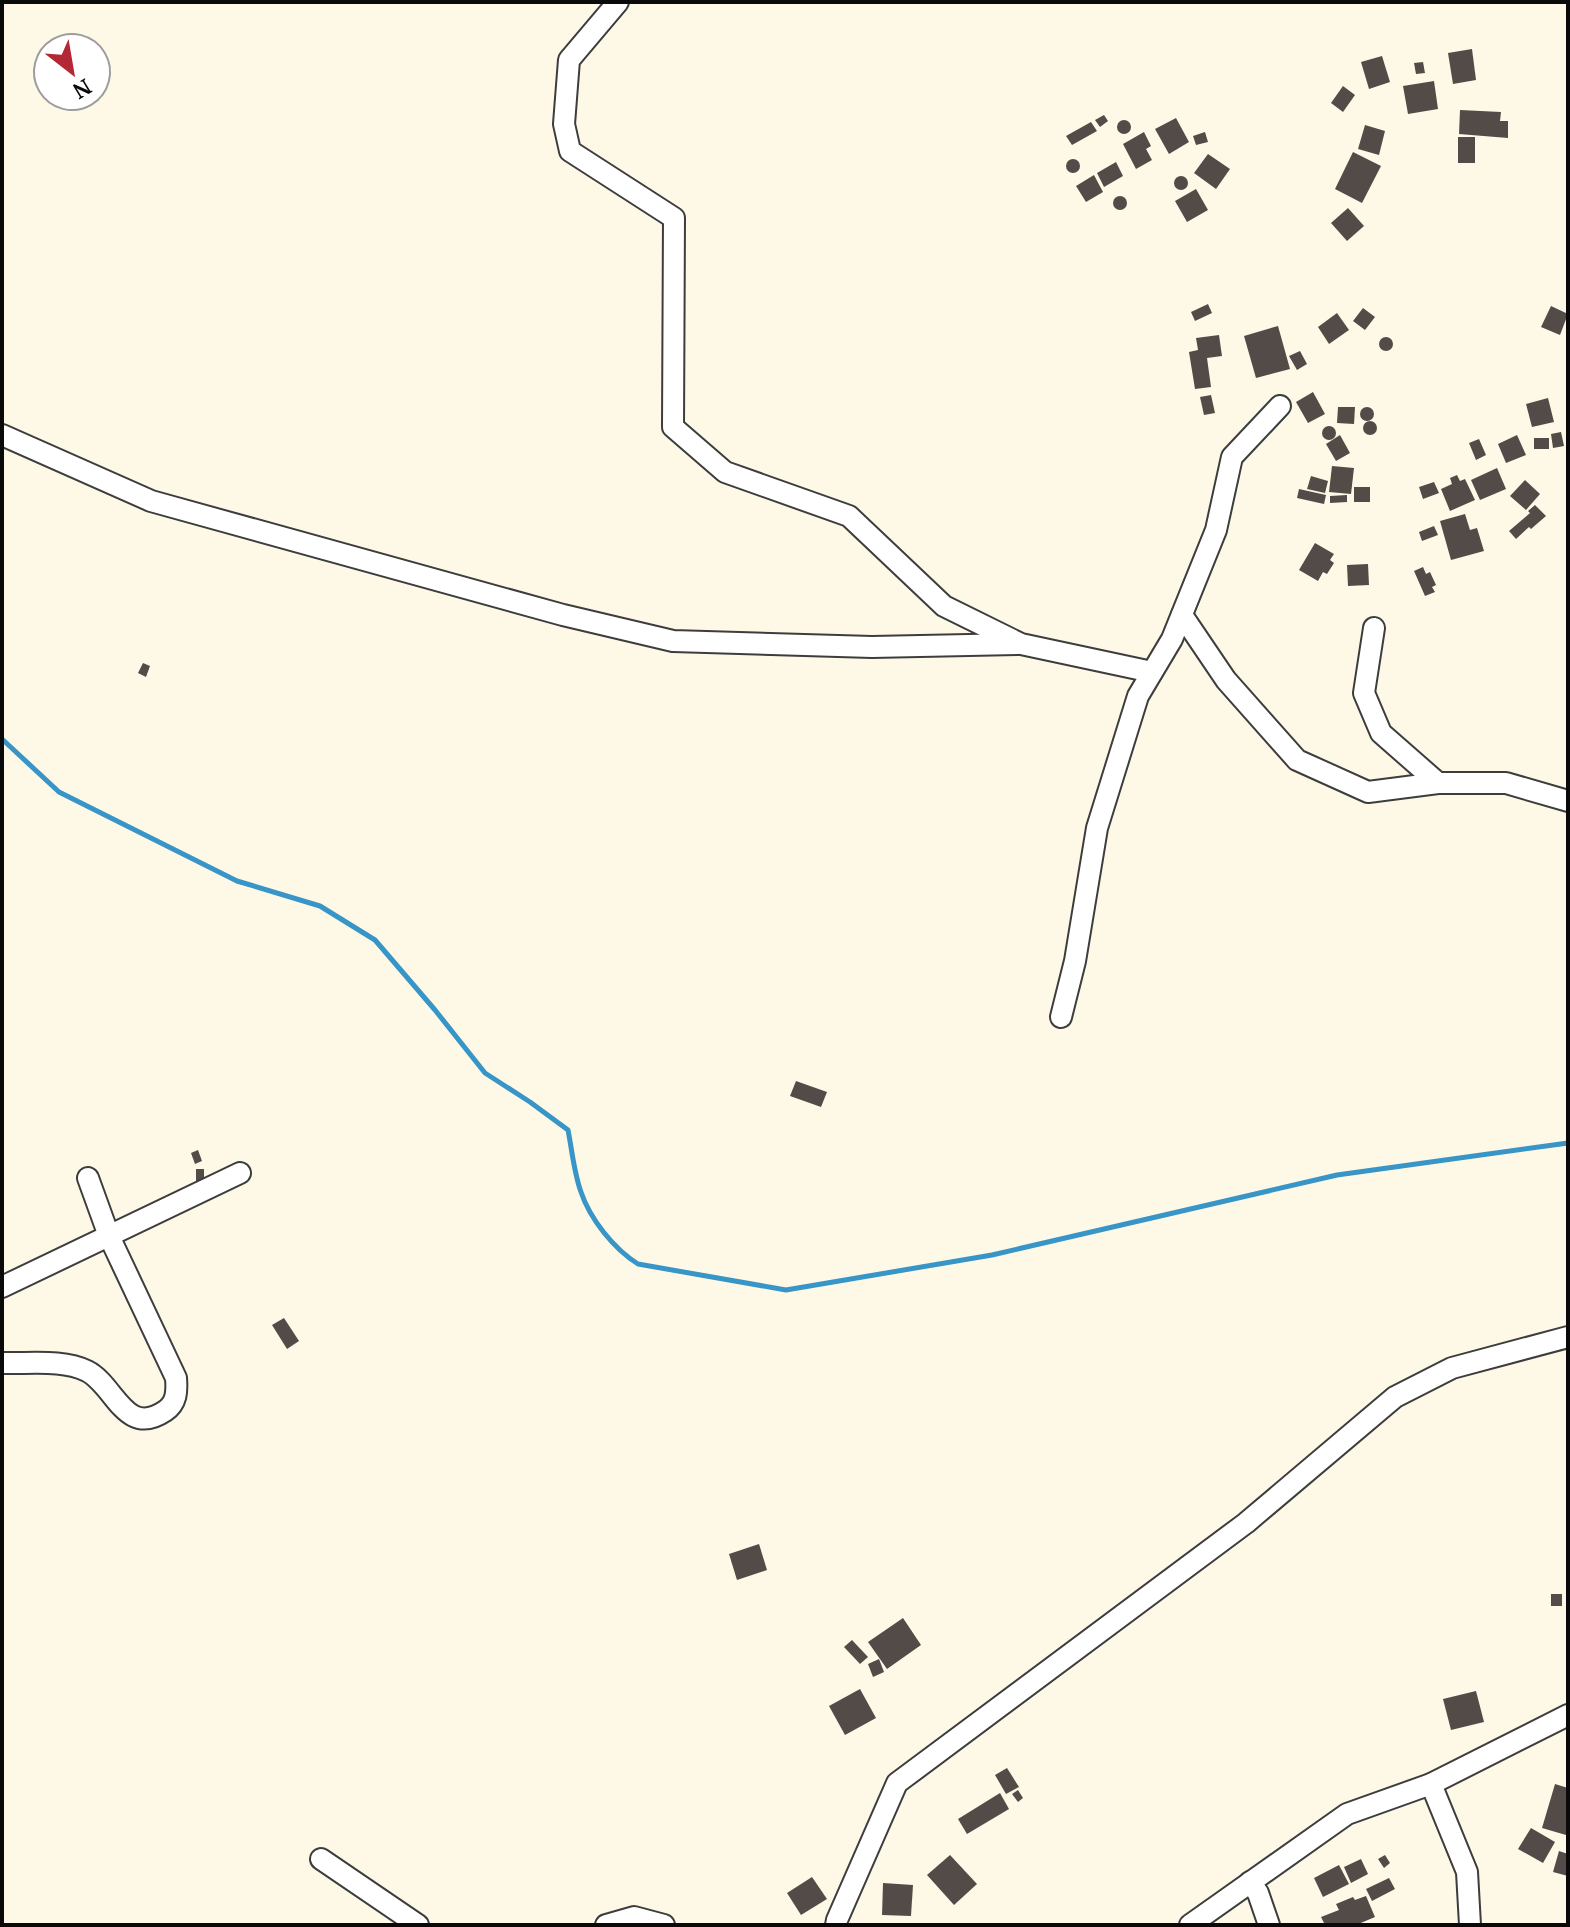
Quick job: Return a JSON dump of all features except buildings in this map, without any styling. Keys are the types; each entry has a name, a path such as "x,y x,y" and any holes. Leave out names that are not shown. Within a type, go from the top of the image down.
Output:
{"street":[{"path":"618,2 569,60 564,124 570,151 674,218 673,427 725,472 849,516 944,606 1021,644"},
{"path":"1061,1017 1075,961 1097,828 1138,696 1172,639 1216,530 1232,457 1280,406"},
{"path":"2,435 151,501 563,615 673,641 872,647 1021,644 1152,672"},
{"path":"1182,615 1226,680 1297,760 1368,792 1438,783 1506,783 1568,801"},
{"path":"1374,628 1364,693 1381,733 1438,783"},
{"path":"2,1287 240,1173"},
{"path":"2,1363 68,1365 86,1371 98,1378 133,1417 157,1416 170,1408 177,1393 176,1378 109,1236 88,1178"},
{"path":"836,1925 897,1783 1246,1523 1395,1397 1452,1368 1568,1337"},
{"path":"1190,1925 1347,1814 1431,1784 1568,1715"},
{"path":"1431,1784 1467,1872 1470,1925"},
{"path":"321,1859 418,1925"},
{"path":"1250,1882 1258,1893 1269,1925"},
{"path":"606,1925 634,1917 664,1925"}],"waterway":[{"path":"2,739 59,792 237,881 320,906 375,940 485,1073 568,1130 579,1185 590,1213 612,1242 638,1264 786,1290 992,1255 1337,1175 1568,1143"}]}
